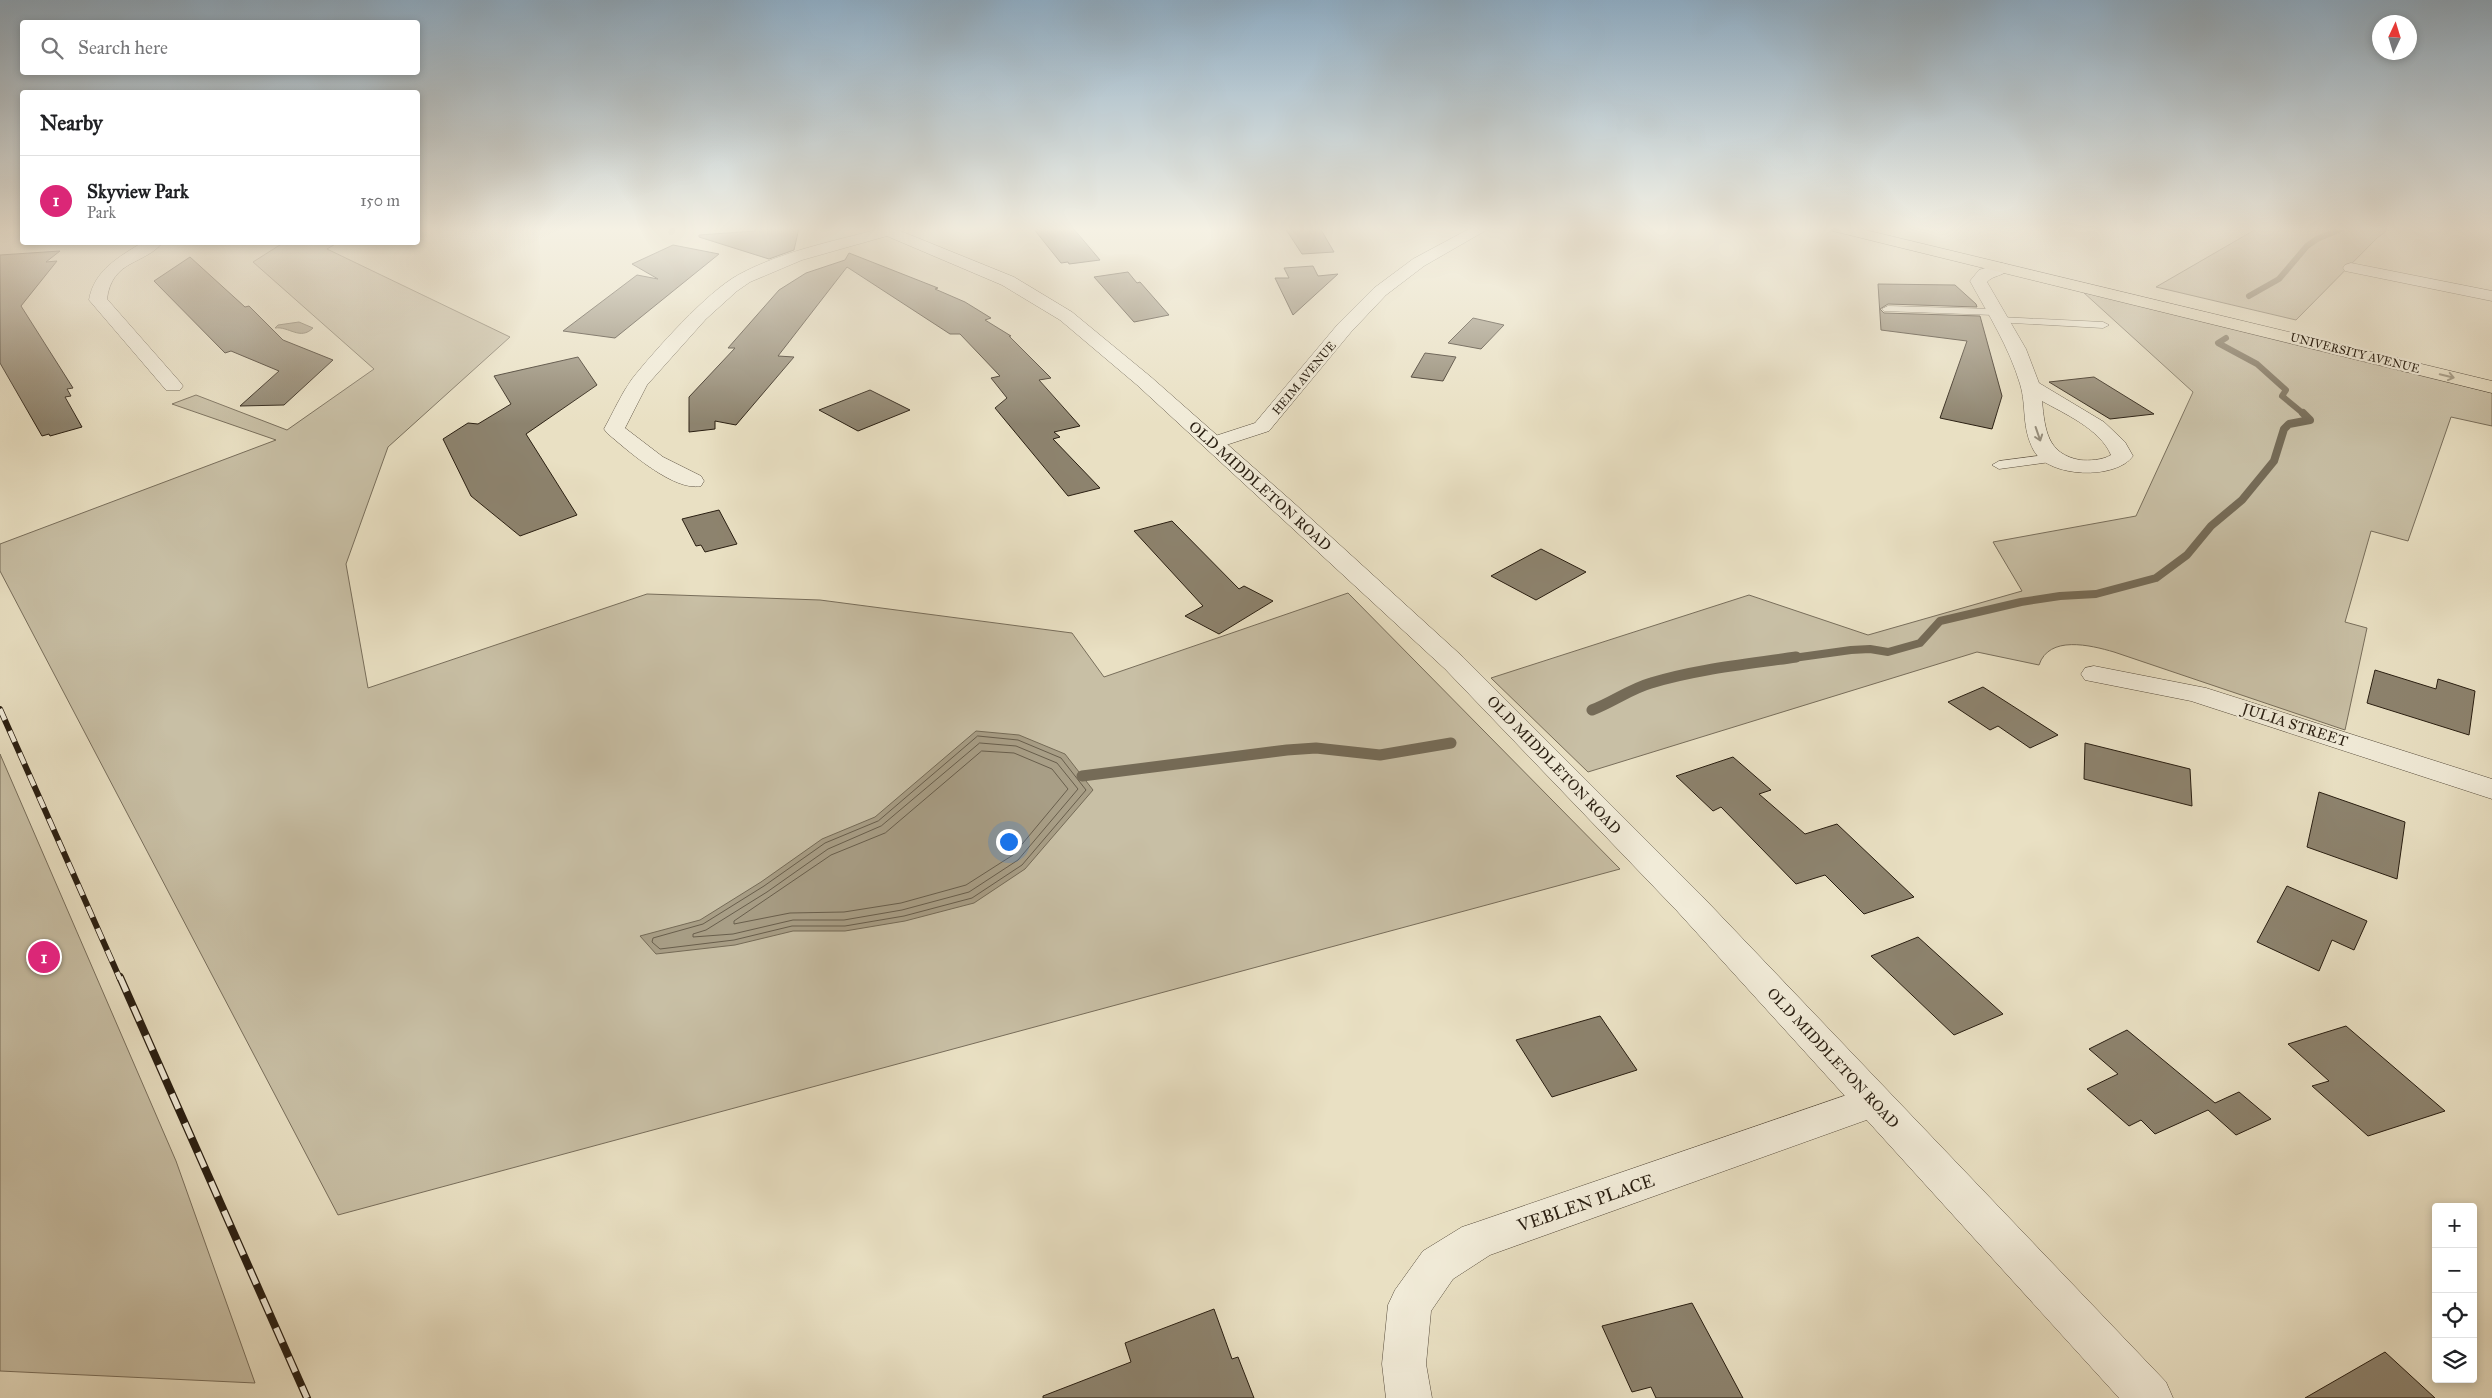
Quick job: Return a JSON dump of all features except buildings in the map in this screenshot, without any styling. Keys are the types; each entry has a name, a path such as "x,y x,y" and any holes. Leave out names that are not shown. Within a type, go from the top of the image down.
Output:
{"main road":[{"name":"UNIVERSITY AVENUE","path":"2106,293 2492,387"},
{"path":"2150,293 2201,304"},
{"name":"UNIVERSITY AVENUE","path":"2157,293 2492,373"}],"street":[{"path":"98,293 98,300 173,386"},
{"path":"693,481 655,462 614,429 639,383 700,315 726,293"},
{"name":"OLD MIDDLETON ROAD","path":"1028,293 1066,316 1213,442 1454,663 1689,903 2150,1398"},
{"name":"HEIM AVENUE","path":"1213,442 1245,434 1262,427 1355,317 1380,293"},
{"path":"1985,293 2017,349 2031,386 2034,424 2044,450 2052,458 2071,465 2087,467 2116,462 2122,456 2121,447 2109,436 2031,386"},
{"path":"2478,293 2492,296"},
{"name":"JULIA STREET","path":"2094,674 2196,694 2492,789"},
{"name":"VEBLEN PLACE","path":"1409,1398 1404,1364 1410,1305 1438,1265 1477,1241 1873,1102"}],"lane":[{"path":"1888,309 2103,325"},
{"path":"1999,465 2052,458"}],"shaded area":[{"path":"288,293 419,293 510,337 388,447 346,564 368,688 647,594 820,600 1072,633 1104,677 1348,593 1620,869 338,1215 0,571 0,544 276,440 172,404 196,395 287,430 374,369"},
{"path":"2084,293 2306,345 2492,393 2492,426 2451,417 2408,541 2371,531 2345,622 2367,628 2345,730 2114,652 2082,645 2071,645 2052,649 2044,656 2039,665 1977,652 1588,772 1491,678 1749,595 1868,635 2022,591 1993,542 2136,516 2193,392"},
{"path":"2182,293 2322,293 2296,320"},
{"path":"0,754 176,1161 255,1383 0,1371"}],"water":[{"path":"299,322 313,328 308,332 299,333 275,328 278,325"},
{"path":"976,731 1019,735 1065,754 1093,790 1025,869 974,903 905,921 845,931 793,931 735,945 656,954 640,936 700,920 761,882 822,839 875,817"}],"waterway":[{"path":"2249,296 2254,293"},
{"path":"2226,338 2218,343 2257,364 2286,390 2282,396 2305,415"},
{"path":"1786,659 1851,650 1870,649 1888,652 1920,643 1940,621 2021,602 2060,596 2096,594 2156,578 2187,555 2211,526 2242,500 2274,461 2284,429 2289,424 2310,420 2305,415"},
{"path":"1592,710 1636,689 1668,678 1723,667 1796,657"},
{"path":"1082,776 1287,750 1316,748 1380,755 1451,743"}],"railway":[{"path":"0,709 120,979"},
{"path":"120,977 307,1398"}],"place":[{"name":"Skyview Park","path":"44,957"}]}
